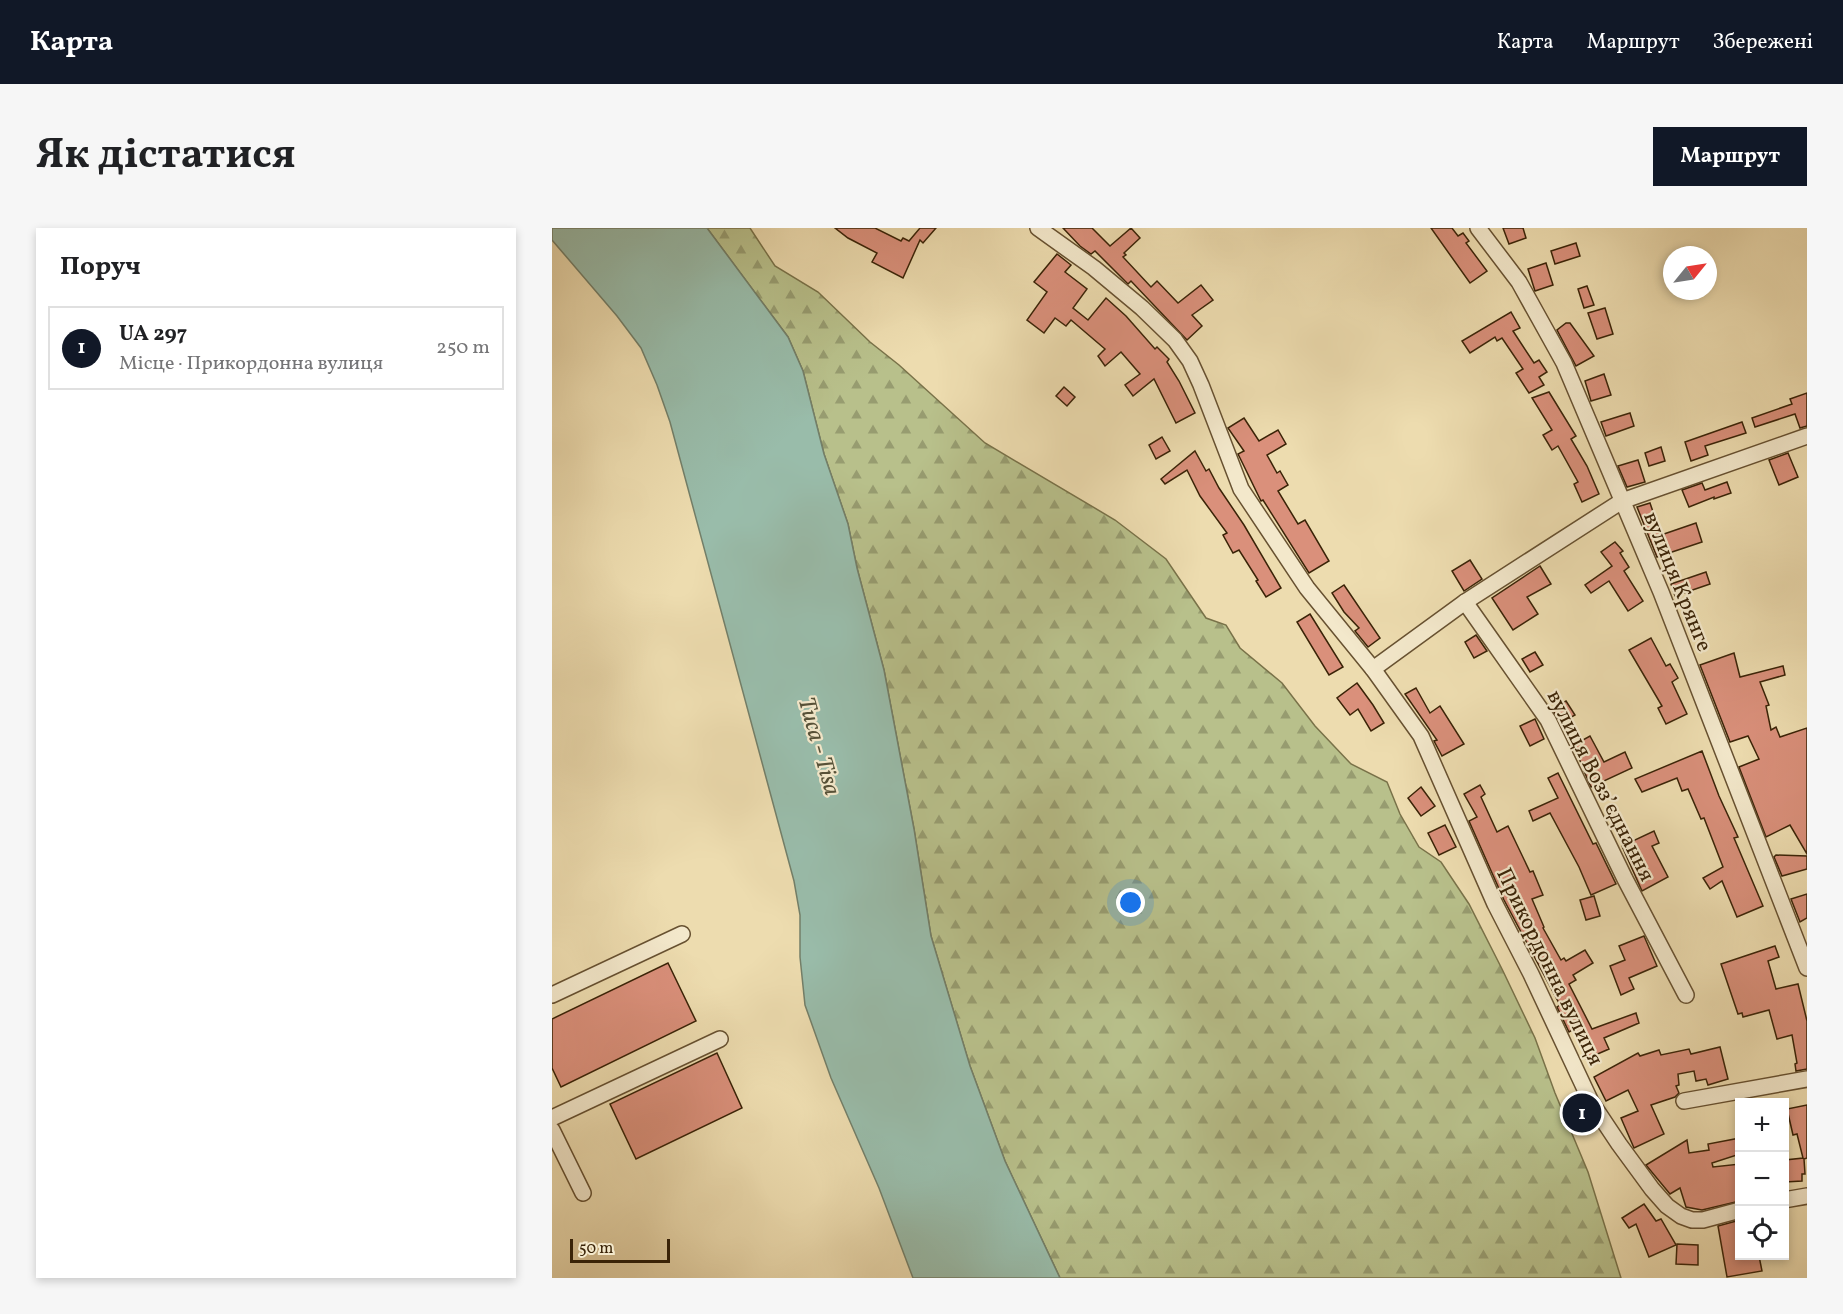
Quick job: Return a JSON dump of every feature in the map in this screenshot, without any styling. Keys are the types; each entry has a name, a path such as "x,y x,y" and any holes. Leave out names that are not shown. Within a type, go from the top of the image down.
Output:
{"street":[{"name":"Прикордонна вулиця","path":"1038,228 1094,268 1142,308 1175,340 1190,361 1241,489 1307,588 1373,669 1421,736 1495,904 1531,974 1591,1102 1618,1144 1667,1206 1682,1216 1692,1220 1703,1220 1735,1211"},
{"name":"вулиця Крянге","path":"1478,228 1519,282 1564,363 1661,592 1807,968"},
{"path":"1373,669 1466,602 1622,501 1807,436"},
{"name":"вулиця Воззʼєднання","path":"1466,602 1548,720 1625,879 1686,995"},
{"path":"552,995 682,934"},
{"path":"552,1118 720,1039"},
{"path":"1684,1101 1807,1079"},
{"path":"552,1130 583,1193"},
{"path":"1789,1199 1807,1196"}],"green space":[{"path":"707,228 750,228 775,266 818,292 870,342 899,365 985,443 1115,520 1166,559 1206,618 1226,625 1240,648 1282,683 1315,726 1351,764 1387,782 1400,814 1419,847 1441,862 1469,904 1535,1038 1588,1172 1621,1278 1060,1278 1005,1161 970,1066 931,936 914,829 884,670 848,524 824,454 803,371 788,337"}],"water":[{"name":"Тиса - Tisa","path":"552,228 707,228 788,337 803,371 824,454 848,524 884,670 914,829 931,936 970,1066 1005,1161 1060,1278 913,1278 879,1188 831,1078 805,1005 800,957 800,915 794,881 670,422 641,348 617,316 552,240"}],"building":[{"path":"835,228 875,228 901,241 903,238 909,241 920,228 936,228 923,243 920,240 903,278 872,262 877,253 848,238"},
{"path":"1063,228 1092,228 1110,246 1131,228 1140,238 1124,253 1126,255 1123,257 1151,287 1157,281 1178,303 1201,285 1213,300 1192,315 1202,326 1187,340 1131,281 1128,284 1095,251 1091,254"},
{"path":"1431,228 1452,228 1458,236 1463,233 1469,241 1466,243 1487,271 1470,283"},
{"path":"1503,228 1523,228 1526,238 1509,244"},
{"path":"1576,243 1580,256 1555,264 1551,251"},
{"path":"1057,254 1071,265 1065,272 1087,289 1073,308 1088,320 1106,298 1126,316 1155,349 1157,347 1169,359 1167,362 1195,413 1176,423 1154,379 1133,396 1125,385 1140,374 1121,352 1105,366 1098,356 1105,349 1071,320 1066,326 1055,318 1044,333 1027,320 1047,292 1034,282"},
{"path":"1546,263 1553,285 1535,291 1528,269"},
{"path":"1587,286 1594,305 1584,308 1578,289"},
{"path":"1605,308 1613,334 1597,339 1588,313"},
{"path":"1511,312 1520,328 1513,331 1534,363 1539,360 1547,372 1539,377 1544,385 1529,393 1516,373 1523,369 1502,338 1497,341 1495,337 1470,353 1462,341"},
{"path":"1566,323 1570,323 1594,356 1576,366 1557,330"},
{"path":"1604,374 1611,395 1591,401 1585,381"},
{"path":"1064,387 1075,397 1067,406 1056,396"},
{"path":"1549,392 1576,436 1571,439 1587,466 1599,494 1582,502 1574,484 1578,482 1558,446 1552,450 1543,435 1552,430 1532,398"},
{"path":"1807,393 1807,426 1800,428 1795,414 1755,427 1752,418 1792,404 1790,399"},
{"path":"1630,413 1634,426 1606,436 1601,422"},
{"path":"1244,418 1259,441 1278,430 1286,444 1267,455 1277,473 1280,471 1288,485 1278,491 1298,524 1305,520 1329,561 1309,573 1263,500 1261,501 1238,454 1244,451 1228,428"},
{"path":"1742,422 1746,433 1705,446 1708,455 1691,461 1685,442"},
{"path":"1162,437 1170,451 1156,459 1149,445"},
{"path":"1661,447 1665,461 1649,466 1645,453"},
{"path":"1195,451 1206,471 1209,469 1281,588 1266,597 1239,550 1233,553 1223,535 1227,533 1200,496 1187,470 1165,484 1161,479"},
{"path":"1788,453 1798,477 1779,485 1769,460"},
{"path":"1638,460 1645,482 1627,487 1618,466"},
{"path":"1727,482 1731,493 1689,507 1682,490 1702,483 1705,490"},
{"path":"1650,503 1661,535 1696,523 1702,542 1657,557 1637,507"},
{"path":"1615,542 1623,551 1620,553 1629,567 1624,571 1643,601 1628,611 1609,581 1591,593 1585,585 1612,566 1601,552"},
{"path":"1470,560 1482,579 1464,591 1452,571"},
{"path":"1540,566 1551,584 1527,597 1538,614 1513,630 1492,598"},
{"path":"1706,572 1710,584 1675,596 1671,584"},
{"path":"1344,585 1380,638 1368,647 1355,631 1359,628 1344,612 1332,593"},
{"path":"1310,614 1343,667 1329,675 1297,622"},
{"path":"1476,635 1487,651 1474,658 1465,642"},
{"path":"1651,638 1666,666 1670,664 1678,678 1672,682 1687,714 1666,724 1658,708 1662,706 1629,650"},
{"path":"1535,652 1543,665 1530,672 1522,659"},
{"path":"1734,653 1740,677 1783,666 1785,675 1760,682 1769,705 1766,706 1771,730 1776,727 1780,737 1807,728 1807,854 1790,825 1766,837 1739,767 1759,759 1748,736 1730,742 1700,665"},
{"path":"1357,683 1384,723 1371,731 1358,709 1350,715 1337,698"},
{"path":"1416,688 1430,713 1440,706 1464,744 1442,756 1434,741 1437,740 1405,694"},
{"path":"1566,701 1575,715 1561,723 1552,709"},
{"path":"1535,719 1544,739 1530,746 1520,726"},
{"path":"1590,736 1604,762 1625,752 1632,768 1591,787 1572,746"},
{"path":"1702,751 1738,837 1734,838 1763,906 1737,917 1722,881 1710,889 1703,878 1723,867 1704,818 1701,819 1688,789 1682,791 1677,778 1642,792 1635,779"},
{"path":"1558,773 1593,844 1596,843 1616,884 1591,895 1550,813 1533,821 1529,811 1558,798 1548,778"},
{"path":"1480,785 1485,794 1481,797 1497,832 1508,826 1530,872 1533,871 1543,895 1532,899 1543,928 1561,960 1564,958 1566,961 1585,950 1593,963 1573,975 1576,980 1569,984 1592,1029 1636,1013 1639,1023 1604,1038 1609,1049 1586,1059 1574,1029 1569,1032 1557,1007 1560,1005 1504,900 1469,821 1477,817 1464,794"},
{"path":"1421,787 1435,806 1421,816 1408,798"},
{"path":"1445,825 1456,847 1439,855 1428,833"},
{"path":"1654,831 1659,843 1652,846 1668,877 1642,891 1622,846"},
{"path":"1776,855 1807,856 1807,869 1782,876 1774,857"},
{"path":"1807,894 1807,918 1800,922 1791,899"},
{"path":"1594,896 1600,916 1586,920 1580,900"},
{"path":"1644,936 1657,966 1629,978 1634,989 1621,995 1610,966 1625,960 1619,946"},
{"path":"1775,946 1779,957 1768,961 1776,989 1798,984 1807,1021 1807,1069 1796,1071 1795,1064 1797,1063 1792,1035 1777,1039 1769,1010 1743,1017 1742,1013 1738,1014 1721,964"},
{"path":"668,963 696,1021 561,1087 552,1068 552,1019"},
{"path":"1720,1047 1728,1079 1708,1085 1706,1079 1696,1081 1694,1071 1678,1074 1679,1085 1676,1086 1679,1093 1675,1097 1651,1105 1664,1134 1634,1148 1621,1118 1638,1111 1628,1090 1606,1101 1594,1077 1638,1053 1640,1056 1659,1050 1661,1055 1689,1049 1691,1054"},
{"path":"717,1053 742,1108 636,1159 610,1104"},
{"path":"1807,1105 1807,1158 1804,1159 1805,1174 1802,1174 1802,1181 1789,1182 1789,1160 1803,1158 1797,1134 1793,1135 1789,1109"},
{"path":"1735,1139 1735,1156 1712,1163 1713,1167 1735,1165 1735,1202 1702,1210 1686,1207 1680,1188 1670,1194 1646,1165 1687,1140 1689,1153 1709,1150 1708,1144"},
{"path":"1644,1204 1656,1221 1661,1219 1676,1245 1649,1257 1636,1224 1629,1228 1622,1218"},
{"path":"1735,1221 1735,1260 1760,1260 1762,1271 1727,1277 1718,1226"},
{"path":"1677,1244 1698,1245 1698,1265 1676,1264"}],"place":[{"name":"UA 297","path":"1582,1113"}]}
